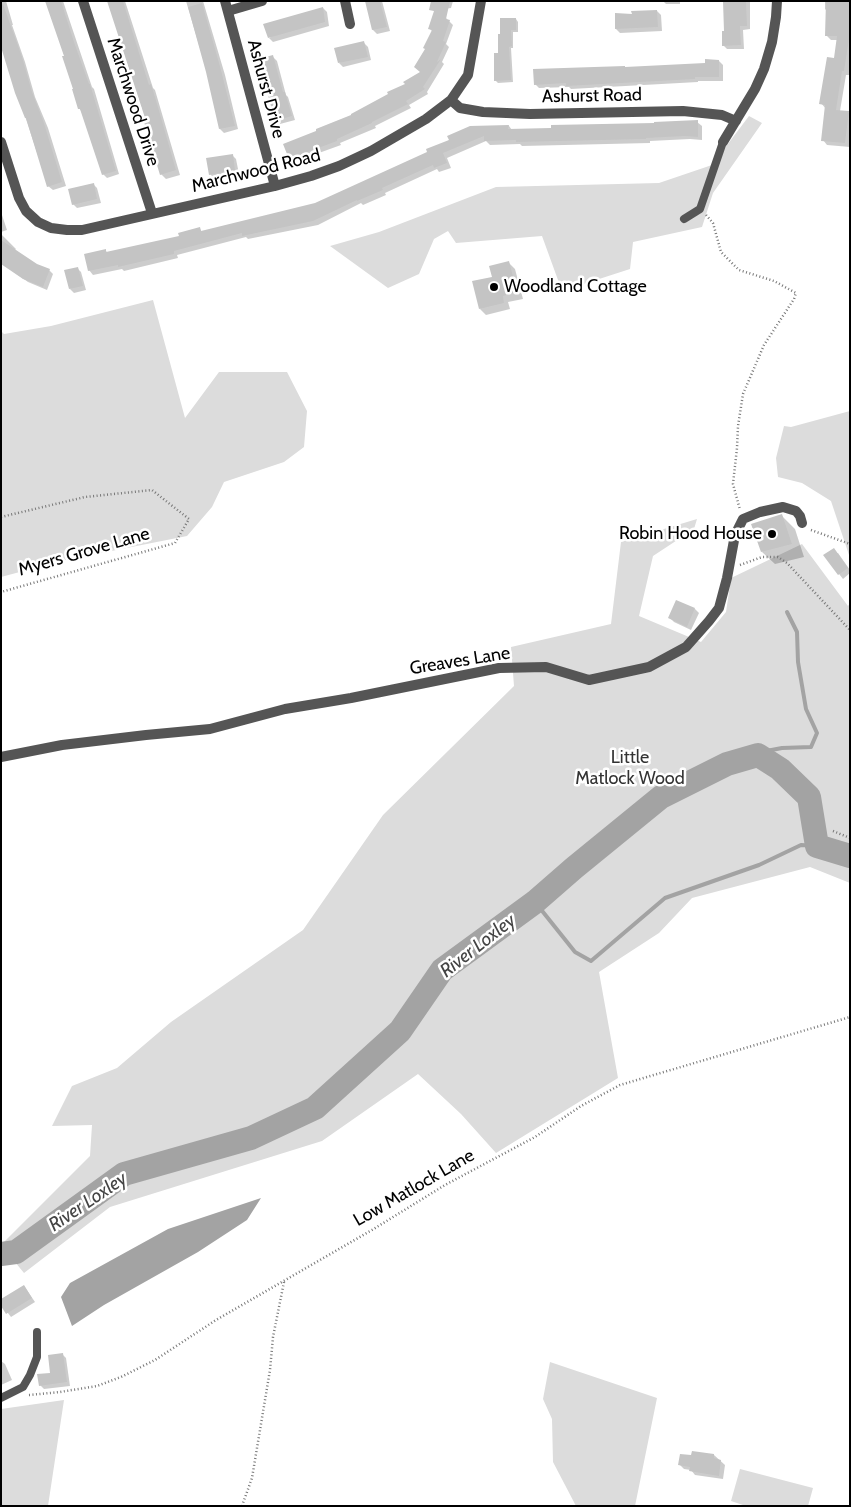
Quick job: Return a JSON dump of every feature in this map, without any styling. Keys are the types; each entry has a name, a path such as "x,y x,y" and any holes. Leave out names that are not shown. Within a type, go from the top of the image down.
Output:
{"street":[{"name":"Marchwood Drive","path":"84,1 152,213"},
{"path":"226,6 262,1"},
{"path":"345,1 350,24"},
{"name":"Marchwood Road","path":"1,142 19,198 26,211 38,222 51,228 67,230 82,230 311,176 339,166 371,151 426,119 451,100 468,75 481,1"},
{"path":"723,142 755,89 764,69 772,42 778,1"},
{"name":"Ashurst Drive","path":"226,6 275,186"},
{"name":"Ashurst Road","path":"451,100 460,108 483,112 530,114 683,111 722,115 736,121"},
{"path":"743,519 760,512 783,507 796,511 802,523"},
{"name":"Greaves Lane","path":"1,757 62,745 146,734 210,729 285,709 499,668 546,667 589,680 649,667 686,647 718,608 727,578 735,535 743,519"}],"lane":[{"path":"684,219 700,209 723,142"},
{"path":"2,1397 23,1387 37,1357 37,1332"}],"path":[{"path":"700,209 713,223 721,252 739,270 774,281 796,293 764,345 743,394 733,484 743,519"},
{"name":"Myers Grove Lane","path":"1,517 85,497 152,490 189,519 175,543 1,592"},
{"path":"802,523 810,530 850,544"},
{"path":"729,568 762,557 778,557 787,563 850,630"},
{"path":"833,831 850,838"},
{"name":"Low Matlock Lane","path":"2,1397 88,1388 121,1377 155,1360 216,1320 372,1230 445,1185 535,1137 581,1106 620,1085 850,1017"},
{"path":"242,1506 252,1478 270,1370 273,1337 284,1281"}],"green space":[{"path":"749,116 762,123 713,193 702,227 633,242 630,269 562,291 542,236 456,243 448,231 434,239 419,274 388,288 330,246 379,232 496,187 659,183 712,165"},
{"path":"153,300 185,418 219,372 287,372 307,411 304,447 284,462 224,482 212,507 187,536 61,561 1,577 1,331 4,334 51,326"},
{"path":"850,411 850,558 831,501 802,483 778,477 776,458 784,426 791,427"},
{"name":"Little Matlock Wood","path":"697,519 694,529 653,556 639,616 701,642 726,612 731,578 802,544 848,606 850,603 850,883 810,867 692,898 659,933 599,972 618,1078 496,1153 461,1114 418,1074 322,1141 110,1207 24,1273 1,1245 90,1156 92,1125 52,1126 72,1086 117,1068 171,1022 303,930 383,815 514,686 511,647 611,624 621,542"},
{"path":"550,1362 657,1398 635,1506 576,1506 553,1462 552,1419 543,1399"},
{"path":"64,1400 48,1506 1,1506 1,1409"},
{"path":"740,1469 813,1488 808,1506 746,1506 731,1501"}],"shaded area":[{"path":"261,1198 247,1220 198,1252 104,1305 72,1326 61,1297 70,1283 168,1229"}],"building":[{"path":"45,1 61,1 90,84 116,171 102,175 80,109 78,109 62,56 64,56"},
{"path":"107,1 123,1 149,85 151,84 176,170 160,175 144,122 146,121"},
{"path":"365,1 380,1 387,27 372,30"},
{"path":"431,1 450,1 446,19 450,20 443,41 446,42 437,62 441,59 423,87 425,89 406,101 408,104 372,123 337,139 337,141 289,159 283,144 351,115 388,94 387,92 405,84 403,82 420,72 414,67 425,49 423,48 432,30 428,29 434,11 429,10"},
{"path":"723,1 746,1 747,26 740,26 741,45 722,46 722,31 724,31"},
{"path":"826,1 849,1 850,33 836,110 849,111 845,143 821,141 825,105 819,104 827,57 834,58 837,36 825,36"},
{"path":"202,3 235,126 219,129 188,7"},
{"path":"3,4 62,182 47,187 26,118 15,93 1,47 1,5"},
{"path":"323,7 325,22 268,38 263,24"},
{"path":"657,10 658,27 615,29 615,13 632,14 631,11"},
{"path":"500,18 516,18 516,30 511,30 512,46 509,47 511,80 494,81 494,53 498,53"},
{"path":"364,41 368,57 338,63 334,48"},
{"path":"273,55 292,116 275,121 258,59"},
{"path":"705,59 719,60 719,77 566,86 566,83 534,85 533,69 705,63"},
{"path":"698,120 698,137 516,142 516,140 484,141 484,136 443,153 447,163 434,168 433,165 382,188 383,190 313,221 242,236 242,233 174,251 174,254 118,267 118,265 88,271 84,254 106,249 106,252 179,236 178,233 200,227 201,231 315,203 427,152 426,149 449,140 447,136 470,126 509,125 508,129 551,128 551,125 654,123"},
{"path":"233,154 235,170 209,175 206,158"},
{"path":"94,183 97,199 72,205 68,189"},
{"path":"1,240 37,264 50,269 43,287 23,279 1,264"},
{"name":"Woodland Cottage","path":"509,261 517,292 503,296 504,303 479,309 472,281 492,277 489,266"},
{"path":"78,267 83,286 69,289 64,270"},
{"name":"Robin Hood House","path":"782,514 792,544 761,552 751,524"},
{"path":"834,548 848,568 838,575 823,555"},
{"path":"676,600 695,608 687,627 668,618"},
{"path":"24,1285 32,1298 6,1314 1,1306 1,1299"},
{"path":"63,1353 67,1382 39,1386 37,1374 50,1373 48,1355"},
{"path":"692,1451 714,1454 714,1458 721,1460 719,1476 689,1471 690,1467 678,1465 680,1454 691,1455"}],"waterway":[{"path":"758,755 761,752 782,748 811,747 817,733 806,709 798,662 797,632 787,612"},
{"name":"River Loxley","path":"1,1254 16,1252 124,1174 251,1138 315,1108 400,1031 442,970 535,902 661,797 727,764 758,755 780,769 809,797 817,846 850,856"},
{"path":"535,902 575,952 591,961 665,898 759,865 801,845 817,846"}],"place":[{"name":"Woodland Cottage","path":"494,287"},
{"name":"Robin Hood House","path":"772,534"}]}
